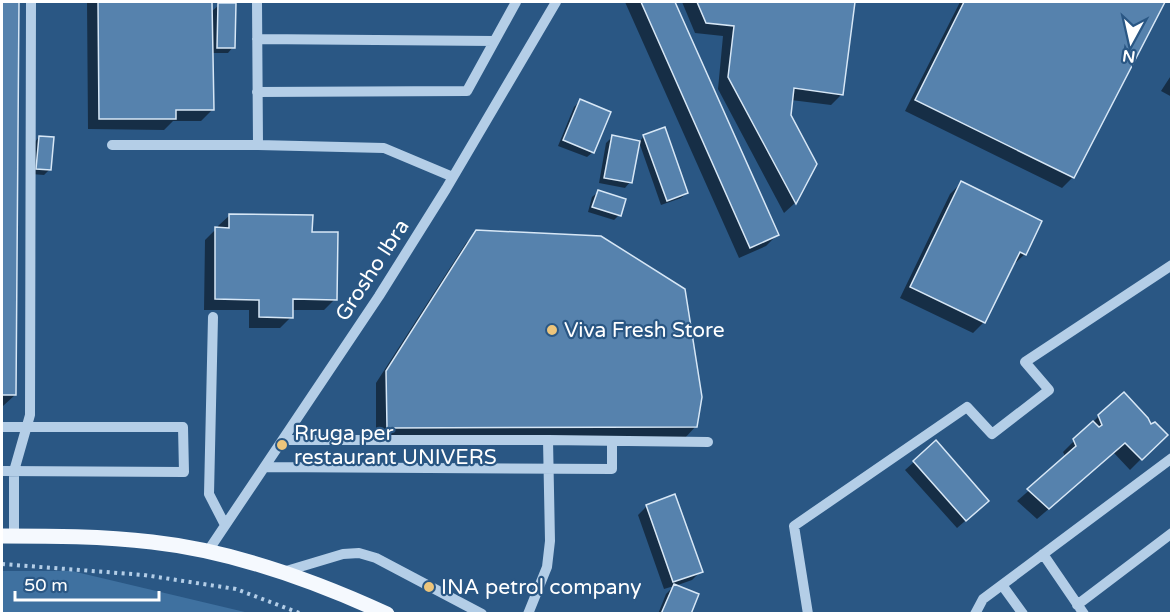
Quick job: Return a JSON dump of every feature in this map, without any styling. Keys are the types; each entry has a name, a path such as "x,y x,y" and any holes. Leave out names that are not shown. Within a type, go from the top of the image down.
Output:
{"main road":[{"path":"8,536 80,537 152,542 208,551 336,591 387,614"}],"street":[{"path":"8,536 14,471 30,415 31,2"},
{"path":"257,2 258,145"},
{"path":"257,92 467,91 516,2"},
{"path":"542,2 555,5"},
{"name":"Grosho Ibra","path":"208,551 379,296 555,5"},
{"path":"257,39 494,41"},
{"path":"112,145 384,148 453,177"},
{"path":"808,614 794,526 967,406 992,434 1049,390 1025,362 1172,266"},
{"path":"213,317 209,494 225,525"},
{"path":"2,427 183,428 184,472 2,471"},
{"path":"283,440 708,442"},
{"path":"528,614 547,567 550,541 548,441"},
{"path":"265,467 612,469 612,441"},
{"path":"975,614 983,599 1172,458"},
{"path":"1043,554 1081,609 1172,533"},
{"path":"280,573 343,554 359,553 376,558 482,614"},
{"path":"1002,585 1023,614"}],"path":[{"path":"2,564 144,575 236,589 303,614"}],"shaded area":[{"path":"2,571 72,571 249,613 2,613"}],"building":[{"path":"2,2 19,2 16,395 2,395"},
{"path":"98,2 212,2 214,110 176,110 176,119 99,119"},
{"path":"641,2 675,2 779,235 750,248"},
{"path":"697,2 855,2 843,95 794,88 791,115 817,164 796,204 728,77 734,26 706,23"},
{"path":"964,2 1165,2 1074,178 915,100"},
{"path":"218,3 236,3 235,48 217,48"},
{"path":"580,99 611,112 594,153 563,140"},
{"path":"665,127 688,193 667,201 643,135"},
{"path":"612,135 640,141 632,183 604,178"},
{"path":"39,136 54,137 51,170 36,169"},
{"path":"961,181 1042,221 1026,255 1020,252 985,323 910,287"},
{"path":"598,190 626,199 621,216 592,207"},
{"path":"229,214 313,215 312,232 338,232 337,300 293,299 293,318 259,317 259,300 215,299 215,227 229,228"},
{"name":"Viva Fresh Store","path":"476,230 601,236 685,289 702,397 697,427 387,428 386,371"},
{"path":"1124,392 1151,424 1155,422 1168,435 1142,460 1125,443 1049,509 1027,489 1076,446 1073,439 1093,421 1099,427 1102,425 1098,415"},
{"path":"936,440 989,501 966,521 913,461"},
{"path":"675,494 703,572 673,582 646,505"},
{"path":"674,584 699,594 691,614 661,614"}],"place":[{"name":"Viva Fresh Store","path":"552,330"},
{"name":"Rruga per restaurant UNIVERS","path":"282,445"},
{"name":"INA petrol company","path":"429,587"}]}
